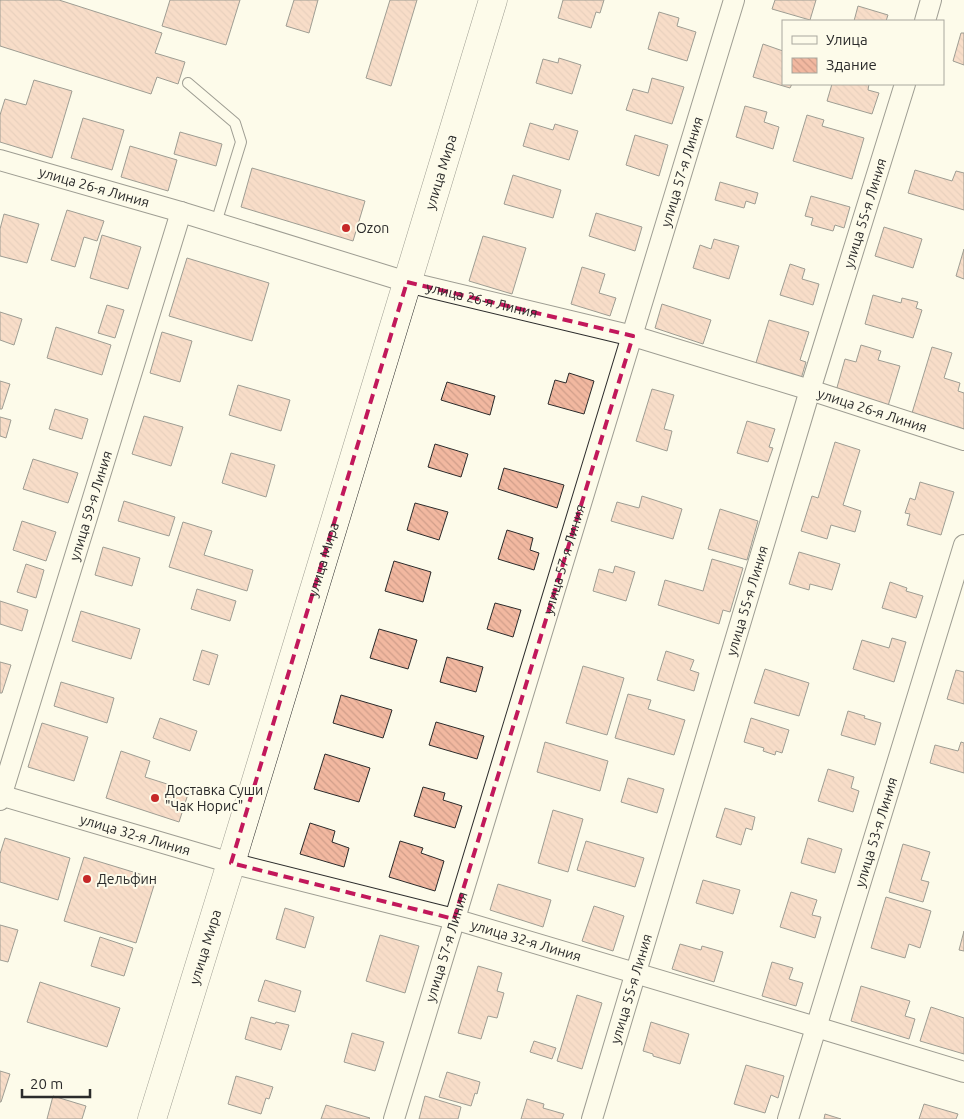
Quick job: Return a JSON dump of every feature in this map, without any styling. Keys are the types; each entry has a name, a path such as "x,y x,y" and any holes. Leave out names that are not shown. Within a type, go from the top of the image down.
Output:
{"main road":[{"name":"улица Мира","path":"152,1119 493,0"}],"street":[{"name":"улица 57-я Линия","path":"394,1119 734,0"},
{"path":"925,20 931,0"},
{"name":"улица 55-я Линия","path":"592,1119 810,390 905,85"},
{"name":"улица 26-я Линия","path":"0,160 181,212 407,282 633,336 810,390 964,440"},
{"name":"улица 59-я Линия","path":"0,797 181,212"},
{"name":"улица 53-я Линия","path":"788,1119 964,544"},
{"name":"улица 32-я Линия","path":"0,797 231,863 454,919 964,1072"}],"lane":[{"path":"188,84 236,123 241,142 216,223"}],"highlighted area":[{"path":"407,282 633,336 454,919 231,863"}],"building":[{"path":"0,0 59,0 162,33 155,53 185,62 178,84 157,77 151,94 0,46"},
{"path":"170,0 240,0 226,45 162,26"},
{"path":"294,0 318,0 309,33 286,26"},
{"path":"390,0 417,0 391,86 366,78"},
{"path":"563,0 604,0 600,13 596,12 591,28 558,18"},
{"path":"775,0 816,0 810,20 772,9"},
{"path":"858,6 888,15 886,20 854,20"},
{"path":"659,12 679,18 677,26 696,32 687,61 648,49"},
{"path":"961,33 964,33 964,65 953,61"},
{"path":"763,44 782,51 782,85 792,85 790,88 753,77"},
{"path":"559,58 581,65 572,94 536,83 543,59 558,63"},
{"path":"652,78 684,87 672,124 626,110 633,89 648,93"},
{"path":"34,80 72,91 52,158 0,142 0,115 5,99 26,105"},
{"path":"832,85 869,85 868,90 879,93 872,114 827,101"},
{"path":"745,106 767,112 764,122 779,127 773,149 736,137"},
{"path":"807,115 824,120 822,126 864,138 852,179 793,161"},
{"path":"83,118 124,130 112,170 71,158"},
{"path":"530,123 553,130 555,124 578,131 569,160 523,146"},
{"path":"180,132 222,144 216,166 174,154"},
{"path":"635,135 668,145 659,176 626,165"},
{"path":"130,146 177,160 168,191 121,177"},
{"path":"252,168 365,201 353,241 241,207"},
{"path":"915,170 952,181 956,171 964,173 964,210 908,193"},
{"path":"513,175 561,190 553,218 504,204"},
{"path":"720,182 758,193 755,204 746,201 744,208 715,200"},
{"path":"811,196 850,207 844,228 835,225 833,231 811,225 813,218 805,216"},
{"path":"67,210 104,221 97,241 84,237 75,267 51,260"},
{"path":"596,213 642,227 635,251 589,236"},
{"path":"4,214 39,224 27,263 0,256 0,229"},
{"path":"884,227 922,239 913,268 875,256"},
{"path":"102,235 141,247 128,289 90,278"},
{"path":"483,236 526,248 512,294 469,281"},
{"path":"714,239 739,246 729,279 693,268 700,245 711,249"},
{"path":"964,249 964,279 956,276"},
{"path":"187,258 269,283 252,341 169,316"},
{"path":"790,264 805,269 802,279 819,284 813,305 780,295"},
{"path":"582,267 605,274 599,293 616,298 610,316 571,304"},
{"path":"873,295 901,303 902,298 918,302 916,308 922,310 913,338 865,324"},
{"path":"662,304 711,320 703,344 655,328"},
{"path":"107,305 124,310 115,338 98,333"},
{"path":"0,312 22,319 14,345 0,340"},
{"path":"769,320 809,332 800,360 806,362 801,379 755,366"},
{"path":"56,327 111,345 102,375 47,358"},
{"path":"162,332 192,341 180,382 150,373"},
{"path":"861,345 881,351 878,360 900,366 888,406 836,391 845,359 856,362"},
{"path":"932,347 952,353 944,378 960,383 958,391 964,393 964,429 912,413"},
{"path":"569,373 594,381 584,414 548,404 555,380 566,383"},
{"path":"0,381 10,384 2,409 0,409"},
{"path":"447,382 495,396 490,415 441,400"},
{"path":"238,385 290,400 281,431 229,415"},
{"path":"652,389 674,395 664,429 672,431 667,451 636,441"},
{"path":"55,409 88,419 82,439 49,429"},
{"path":"144,416 183,427 171,466 132,454"},
{"path":"0,417 11,420 6,438 0,436"},
{"path":"747,421 775,429 769,447 773,448 768,462 737,453"},
{"path":"835,442 860,450 843,505 861,511 855,532 831,525 827,539 801,531 812,496 818,498"},
{"path":"435,444 468,454 461,477 428,467"},
{"path":"231,453 275,465 266,497 222,483"},
{"path":"33,459 78,473 68,503 23,489"},
{"path":"504,468 564,485 557,508 498,489"},
{"path":"920,482 954,492 941,535 907,525 910,514 905,513 910,498 915,500"},
{"path":"642,496 682,509 673,539 611,521 617,502 639,508"},
{"path":"124,501 175,517 169,536 118,521"},
{"path":"415,503 448,512 439,540 407,530"},
{"path":"720,509 758,521 747,560 708,549"},
{"path":"22,521 56,532 46,561 13,550"},
{"path":"183,522 212,531 204,555 253,570 247,591 169,567"},
{"path":"507,530 533,538 530,550 539,553 534,570 498,559"},
{"path":"103,547 140,558 132,586 95,575"},
{"path":"799,552 840,564 832,590 810,584 809,590 789,584"},
{"path":"712,559 743,568 730,612 723,610 719,624 658,605 665,580 703,591"},
{"path":"394,561 431,572 423,602 385,591"},
{"path":"26,564 44,570 36,598 17,592"},
{"path":"615,566 635,572 626,601 593,591 599,569 613,573"},
{"path":"890,582 907,588 906,591 923,596 916,618 882,608"},
{"path":"197,589 236,601 230,621 191,609"},
{"path":"0,601 28,610 22,631 0,624"},
{"path":"495,603 521,610 513,637 487,629"},
{"path":"81,611 140,629 131,659 72,641"},
{"path":"379,629 417,640 408,669 370,658"},
{"path":"892,638 906,642 894,682 853,669 862,640 889,648"},
{"path":"202,650 218,655 209,685 193,680"},
{"path":"666,651 694,660 690,670 699,673 694,691 657,680"},
{"path":"447,657 483,667 476,692 440,682"},
{"path":"0,662 11,665 2,693 0,693"},
{"path":"583,666 624,678 607,735 566,723"},
{"path":"765,669 809,683 799,716 754,703"},
{"path":"956,670 964,672 964,704 947,699"},
{"path":"61,682 114,698 107,723 54,706"},
{"path":"628,694 651,700 648,709 685,720 674,755 615,738"},
{"path":"341,695 392,710 383,738 333,723"},
{"path":"848,711 881,723 875,745 841,735"},
{"path":"160,718 197,731 190,751 153,738"},
{"path":"751,718 789,730 782,753 776,751 775,755 763,751 764,748 744,742"},
{"path":"436,722 484,736 477,759 429,745"},
{"path":"42,723 88,737 74,781 28,767"},
{"path":"545,742 608,761 600,791 537,772"},
{"path":"961,742 964,743 964,773 930,763 935,745 958,751"},
{"path":"121,751 150,761 145,777 189,791 179,822 106,798"},
{"path":"325,754 370,768 359,802 314,789"},
{"path":"828,769 854,777 851,788 859,791 853,812 818,801"},
{"path":"628,778 664,789 657,813 621,802"},
{"path":"423,787 445,793 443,800 462,806 455,828 414,816"},
{"path":"725,808 755,817 752,830 746,828 741,845 716,837"},
{"path":"553,810 583,819 568,872 538,863"},
{"path":"310,823 335,831 332,842 349,848 344,867 300,854"},
{"path":"5,838 70,858 58,900 0,882 0,854"},
{"path":"808,838 842,849 835,873 801,863"},
{"path":"400,841 423,848 421,853 444,861 435,891 389,877"},
{"path":"586,841 644,858 635,887 577,870"},
{"path":"903,844 930,852 921,880 929,882 923,902 889,892"},
{"path":"84,857 156,879 136,943 64,921"},
{"path":"703,880 740,890 733,914 696,903"},
{"path":"498,884 551,900 543,927 490,910"},
{"path":"791,892 817,900 812,915 821,917 815,938 780,927"},
{"path":"886,897 931,911 920,948 909,944 905,958 871,948"},
{"path":"594,906 624,916 613,951 582,941"},
{"path":"285,908 314,917 305,948 276,939"},
{"path":"0,925 18,930 8,962 0,960"},
{"path":"964,931 964,951 959,950"},
{"path":"380,935 419,946 405,993 366,981"},
{"path":"100,937 133,948 124,976 91,966"},
{"path":"680,944 701,950 702,946 723,952 714,982 672,969"},
{"path":"772,962 793,968 789,979 803,983 796,1006 762,996"},
{"path":"478,966 502,973 497,991 504,993 497,1018 488,1016 481,1039 458,1033"},
{"path":"265,980 301,991 295,1012 258,1001"},
{"path":"40,982 120,1008 107,1047 27,1022"},
{"path":"861,986 910,1001 905,1016 915,1019 909,1039 851,1021"},
{"path":"577,995 602,1003 582,1069 557,1061"},
{"path":"931,1007 964,1018 964,1054 920,1041"},
{"path":"251,1017 275,1024 276,1022 289,1025 281,1050 245,1039"},
{"path":"651,1022 689,1034 680,1064 643,1051"},
{"path":"352,1033 384,1042 375,1071 344,1062"},
{"path":"534,1041 556,1048 552,1059 530,1052"},
{"path":"746,1065 784,1076 778,1098 771,1095 765,1113 734,1104"},
{"path":"0,1071 10,1074 1,1102 0,1102"},
{"path":"447,1072 480,1082 471,1106 439,1097"},
{"path":"236,1076 273,1087 269,1099 266,1098 261,1114 228,1104"},
{"path":"53,1096 86,1106 82,1119 47,1119"},
{"path":"425,1096 461,1107 458,1119 419,1119"},
{"path":"527,1099 544,1104 543,1108 564,1114 562,1119 521,1119"},
{"path":"924,1104 958,1114 956,1119 919,1119"},
{"path":"326,1105 370,1118 321,1119"},
{"path":"825,1114 841,1119 824,1119"}],"place":[{"name":"Ozon","path":"346,228"},
{"name":"Доставка Суши \"Чак Норис\"","path":"155,798"},
{"name":"Дельфин","path":"87,879"}]}
